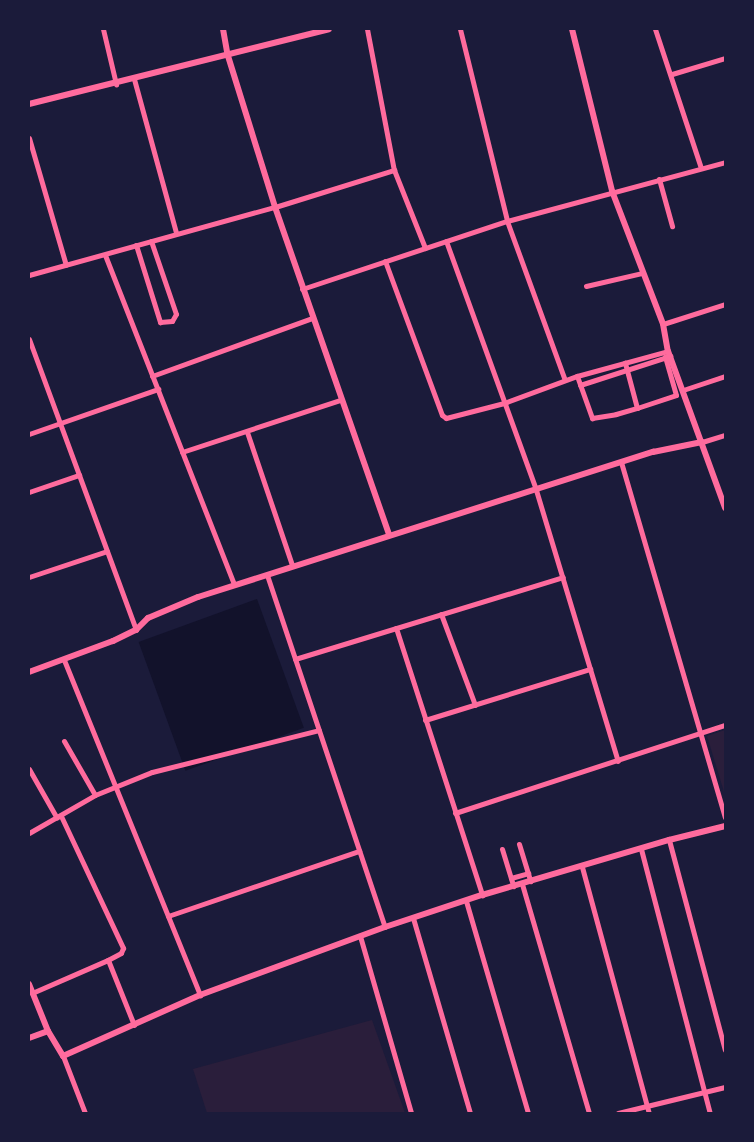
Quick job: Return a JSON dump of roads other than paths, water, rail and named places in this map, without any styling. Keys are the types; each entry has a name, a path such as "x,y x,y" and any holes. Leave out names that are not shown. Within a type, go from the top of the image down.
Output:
{"street":[{"path":"103,29 116,85"},
{"path":"223,29 228,56 275,207 340,400 389,534"},
{"path":"29,104 116,85 329,29"},
{"path":"367,29 394,170 425,248"},
{"path":"460,29 507,221 565,380"},
{"path":"572,29 612,191 642,274 663,324 676,395 637,408 592,418 578,376"},
{"path":"654,29 672,74 701,168"},
{"path":"672,74 725,58"},
{"path":"134,79 176,233"},
{"path":"29,138 66,265"},
{"path":"302,289 507,221 659,178 725,162"},
{"path":"29,275 275,207 394,170"},
{"path":"659,178 672,226"},
{"path":"136,245 160,322 172,321 176,314 151,241"},
{"path":"446,241 536,490 618,761"},
{"path":"105,255 234,584"},
{"path":"385,261 442,415 450,419 504,403 578,376 626,366 668,354"},
{"path":"586,286 642,274"},
{"path":"663,324 725,304"},
{"path":"152,376 312,318"},
{"path":"29,339 136,630"},
{"path":"668,354 683,390 725,508"},
{"path":"580,385 626,366"},
{"path":"626,366 637,408"},
{"path":"683,390 725,376"},
{"path":"29,434 158,389"},
{"path":"182,452 340,400"},
{"path":"247,432 292,565"},
{"path":"29,672 64,660 136,630 163,610 234,584 621,462 725,435"},
{"path":"621,462 725,817"},
{"path":"29,492 79,475"},
{"path":"29,577 107,551"},
{"path":"267,575 384,927"},
{"path":"295,659 562,577"},
{"path":"440,614 475,705"},
{"path":"396,628 424,720 482,895"},
{"path":"64,660 200,995"},
{"path":"424,720 590,669"},
{"path":"455,813 725,726"},
{"path":"29,833 95,795 115,786 181,763 318,730"},
{"path":"64,741 95,795"},
{"path":"29,769 59,817 123,948 121,954 32,993"},
{"path":"64,1056 200,995 384,927 482,895 669,840 725,826"},
{"path":"669,840 725,1050"},
{"path":"519,844 530,881"},
{"path":"502,849 513,886"},
{"path":"641,849 710,1113"},
{"path":"168,916 359,851"},
{"path":"582,867 649,1113"},
{"path":"510,878 528,873"},
{"path":"522,884 589,1113"},
{"path":"466,901 528,1113"},
{"path":"413,918 470,1113"},
{"path":"360,936 411,1113"},
{"path":"108,960 134,1025"},
{"path":"29,984 48,1031 64,1056 85,1113"},
{"path":"29,1038 48,1031"},
{"path":"618,1113 725,1087"}]}
